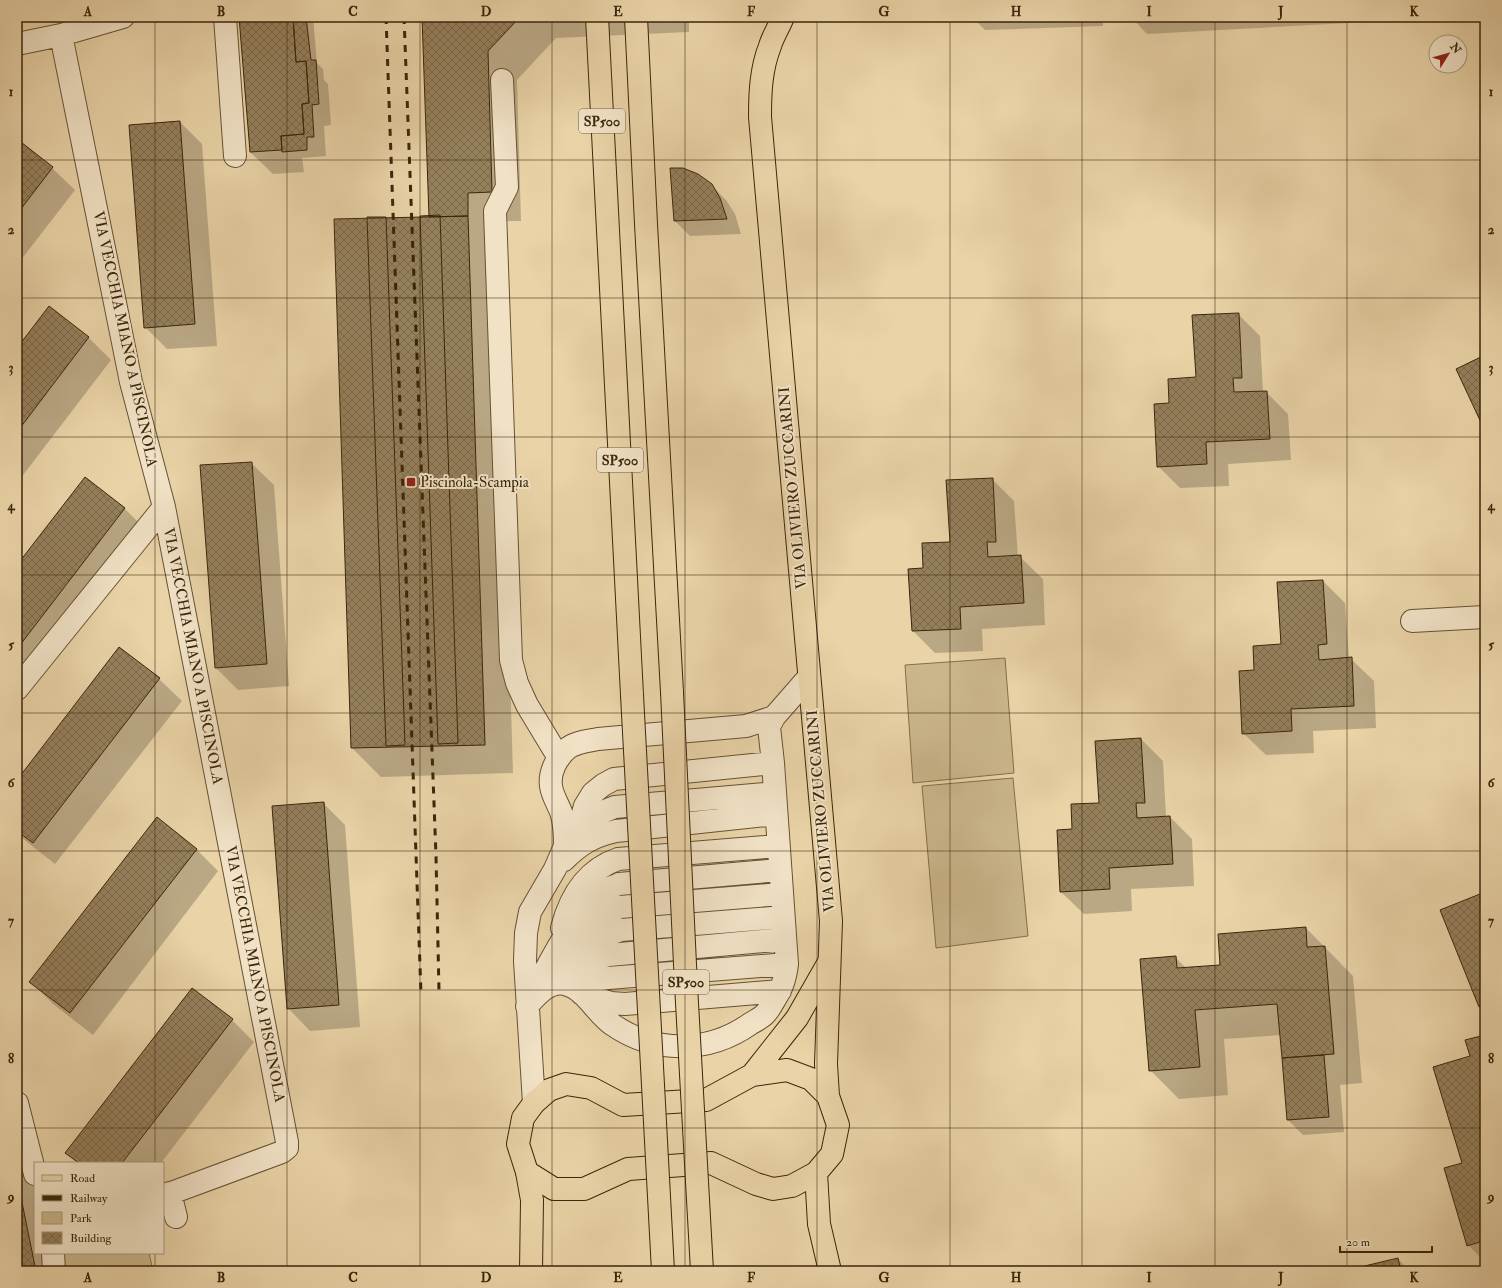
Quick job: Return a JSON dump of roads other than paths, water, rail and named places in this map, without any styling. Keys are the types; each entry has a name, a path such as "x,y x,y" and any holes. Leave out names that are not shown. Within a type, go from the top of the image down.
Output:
{"main road":[{"name":"SP500","path":"597,17 663,1271"},
{"name":"SP500","path":"636,17 702,1271"},
{"name":"VIA OLIVIERO ZUCCARINI","path":"783,18 770,45 763,69 760,89 760,117 830,913 830,961 826,1064 828,1096 838,1125 832,1154 816,1173 792,1186 773,1188 756,1184 711,1163 704,1163 628,1169 584,1189 554,1189 527,1172 518,1144 523,1118 534,1104 549,1090 566,1084 591,1088 623,1105 706,1100 752,1075 787,1070 811,1079 828,1096"},
{"name":"VIA OLIVIERO ZUCCARINI","path":"752,1075 797,1018 830,961"},
{"path":"527,1172 532,1200 531,1271"},
{"path":"816,1173 819,1224 830,1271"}],"street":[{"path":"17,44 61,35 123,17"},
{"path":"225,17 235,156"},
{"name":"VIA VECCHIA MIANO A PISCINOLA","path":"61,35 131,382 164,507 287,1142 287,1148 282,1152 166,1195"},
{"path":"502,80 507,187 495,211 511,660 517,683 527,706 559,758"},
{"path":"17,689 164,507"},
{"path":"1412,621 1485,617"},
{"path":"558,986 612,1025 626,1033 648,1042 670,1046 694,1046 716,1041 737,1033 766,1014 780,991 785,979 787,964 773,763 769,727 774,717 809,677"},
{"path":"565,846 566,830 550,786 551,772 559,758 569,748 582,742 598,739 746,726 774,717"},
{"path":"534,1104 527,1006 525,961 526,933 530,912 565,846 580,824 585,806 593,793 614,779 773,763"},
{"path":"580,824 592,816 615,807 776,803"},
{"path":"554,869 582,843 604,834 776,803"},
{"path":"558,986 557,949 565,916 574,897 584,882 595,870 605,863 618,859 778,846"},
{"path":"557,949 584,910 595,898 607,889 619,884 780,870"},
{"path":"557,949 608,912 620,907 782,894"},
{"path":"558,986 563,960 607,935 621,930 783,917"},
{"path":"558,986 563,973 577,964 609,954 785,940"},
{"path":"527,1006 558,986 608,978 787,964"},
{"path":"558,986 611,1003 625,1004 780,991"},
{"path":"17,1103 34,1170"},
{"path":"166,1195 176,1217"},
{"path":"53,1254 54,1271"}],"railway":[{"path":"386,17 421,994"},
{"path":"404,17 436,856 439,991"}],"place":[{"name":"Piscinola-Scampia","path":"411,482"}]}
